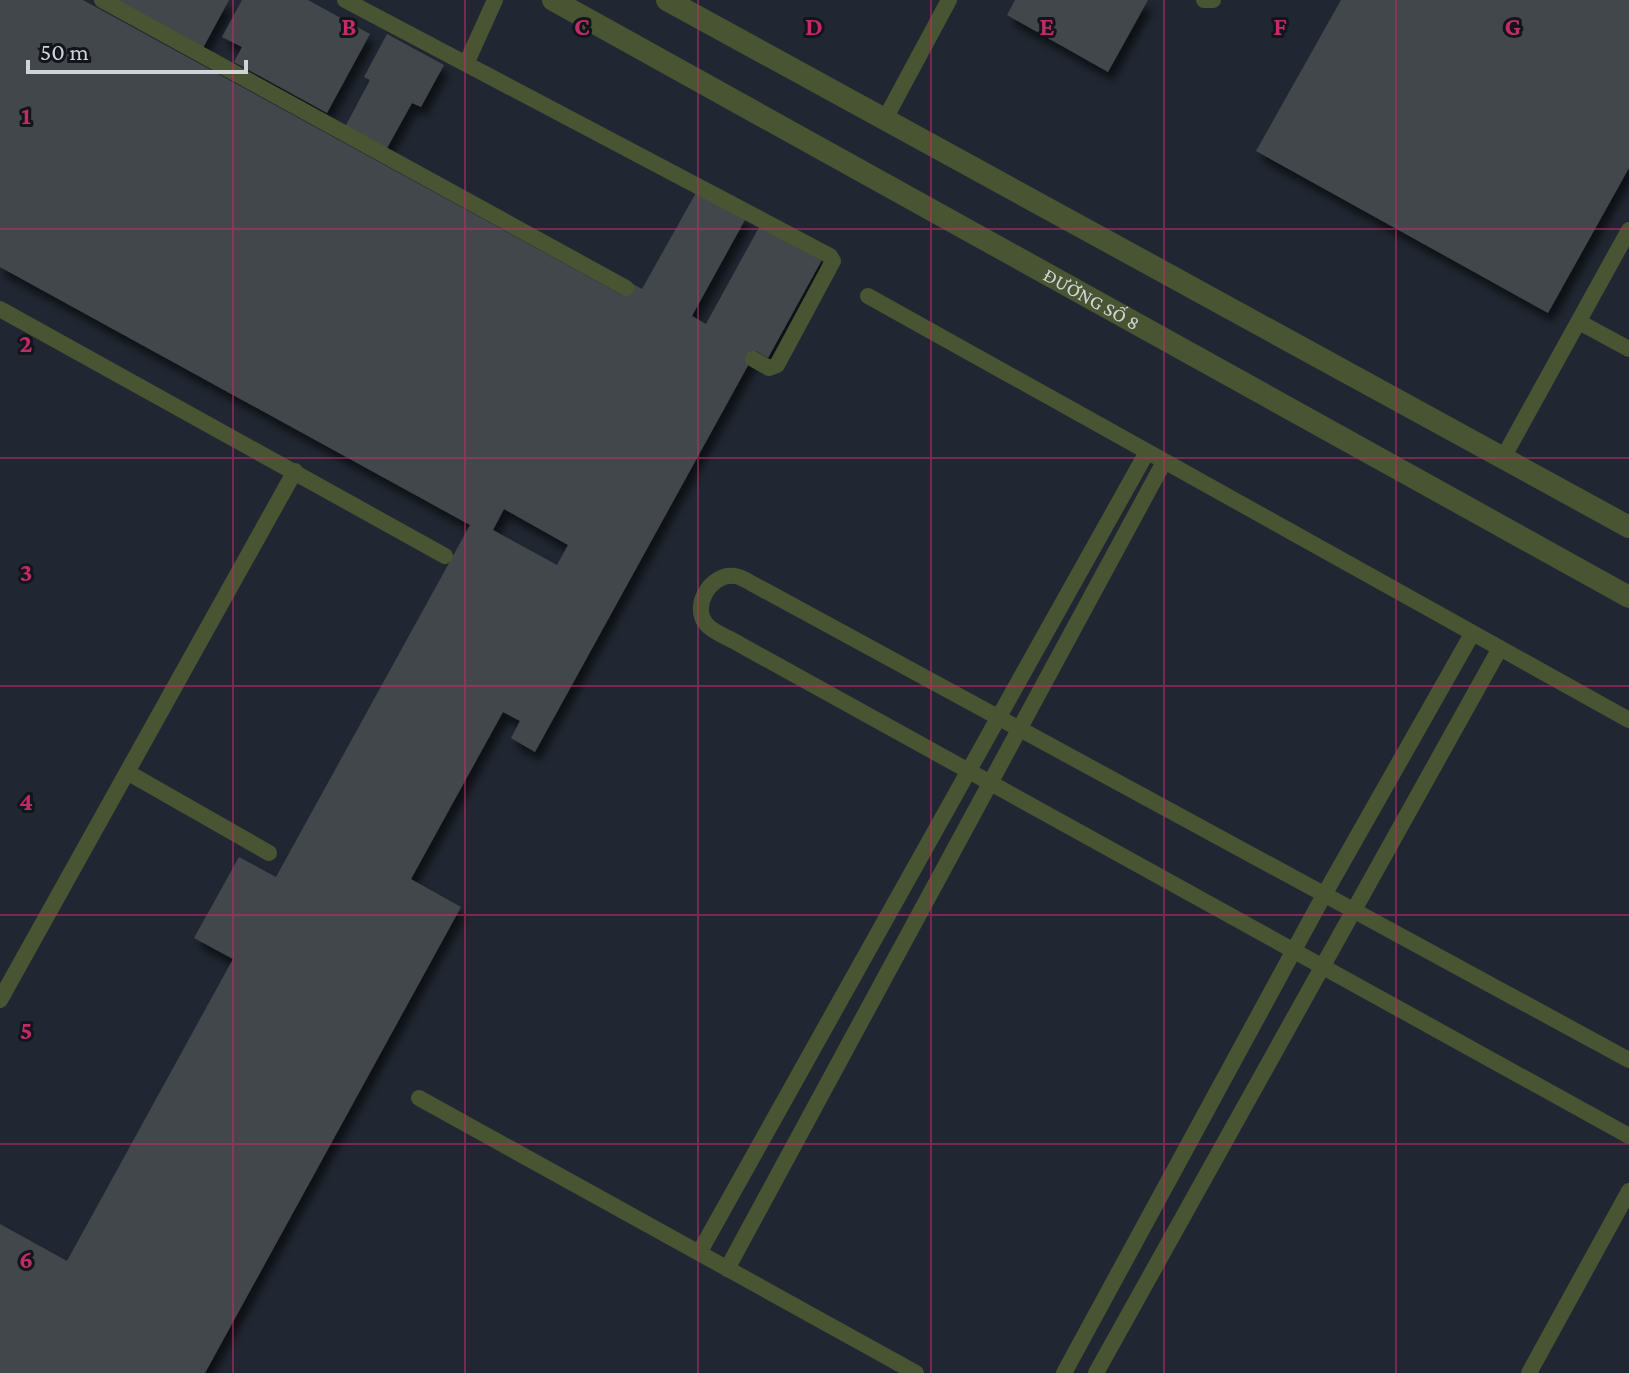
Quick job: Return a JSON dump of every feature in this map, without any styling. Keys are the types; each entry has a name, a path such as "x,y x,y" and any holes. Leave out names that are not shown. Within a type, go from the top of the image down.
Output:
{"street":[{"path":"667,0 1629,527"},
{"name":"ĐƯỜNG SỐ 8","path":"557,1 1629,597"}],"lane":[{"path":"102,0 626,288"},
{"path":"345,0 830,256 833,261 777,365 769,368 753,359"},
{"path":"466,64 495,0"},
{"path":"885,119 949,0"},
{"path":"1204,0 1213,0"},
{"path":"1503,458 1629,230"},
{"path":"868,296 1629,720"},
{"path":"0,309 445,556"},
{"path":"1579,322 1629,349"},
{"path":"699,1253 1147,452"},
{"path":"727,1269 1164,462"},
{"path":"0,1000 295,471"},
{"path":"1629,1060 736,575 715,581 704,594 700,612 707,625 1629,1136"},
{"path":"1064,1373 1324,895 1472,634"},
{"path":"1096,1373 1500,648"},
{"path":"127,772 269,853"},
{"path":"419,1098 916,1373"},
{"path":"1529,1373 1629,1191"}],"shaded area":[{"path":"0,0 1629,0 1629,1373 0,1373"}],"building":[{"path":"0,0 83,0 622,295 629,282 642,289 697,191 746,218 692,316 706,324 762,222 824,256 768,358 756,351 535,752 511,738 520,721 503,712 411,879 461,907 205,1373 0,1373 0,1224 67,1261 233,959 194,938 239,857 276,877 470,525 0,267","holes":["504,509 568,545 557,565 493,530"]},
{"path":"115,0 229,0 203,48"},
{"path":"242,0 308,0 370,34 327,113 234,62 242,47 222,37"},
{"path":"1015,0 1148,0 1108,72 1007,15"},
{"path":"1341,0 1629,0 1629,168 1548,313 1256,151"},
{"path":"387,34 444,65 421,107 412,103 386,150 345,127 370,80 364,77"}]}
